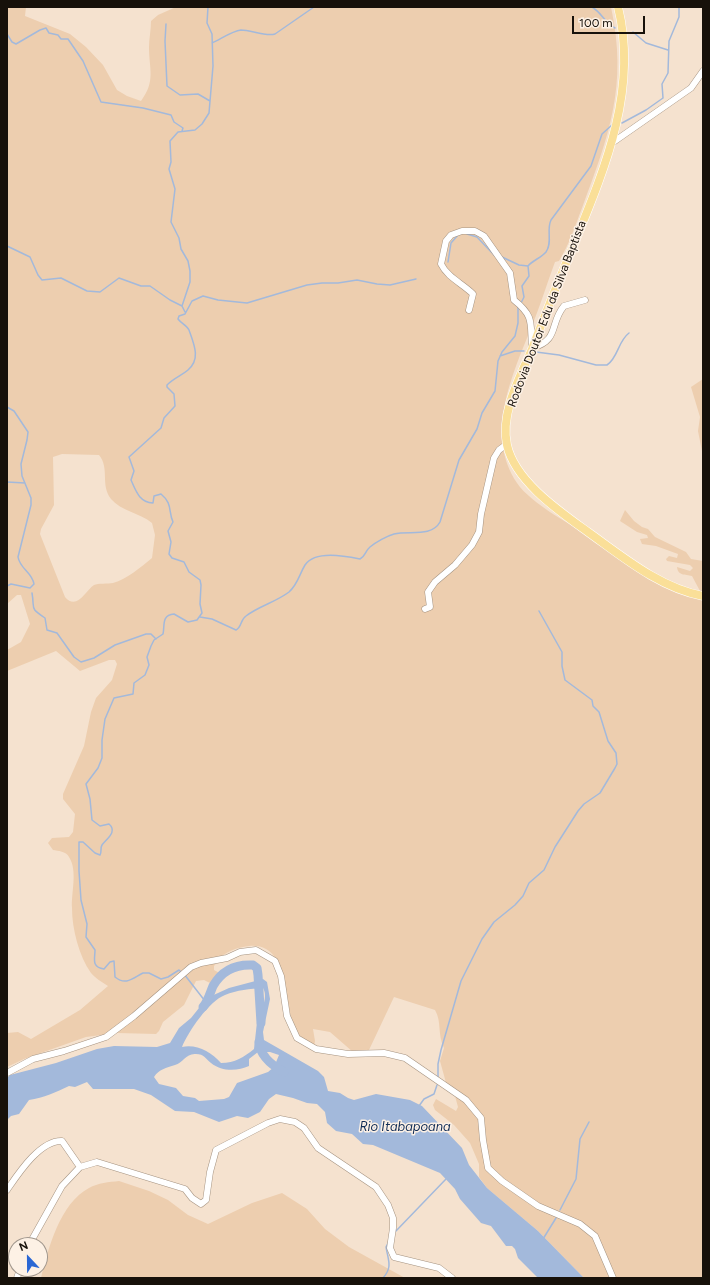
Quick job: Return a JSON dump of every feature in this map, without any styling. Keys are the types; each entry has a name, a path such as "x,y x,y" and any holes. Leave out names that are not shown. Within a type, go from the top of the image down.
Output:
{"main road":[{"name":"Rodovia Doutor Edu da Silva Baptista","path":"618,7 623,31 623,68 620,112 612,143 595,194 532,348 509,409 506,429 507,444 518,470 538,492 570,518 666,584 688,593 703,596"}],"street":[{"path":"612,143 691,88 703,71"},
{"path":"469,310 473,294 452,278 441,264 446,241 452,234 462,231 476,231 484,236 510,273 514,300 525,308 530,315 532,348 548,341 552,335 556,318 564,306 585,300"},
{"path":"425,609 430,607 428,592 435,582 455,565 472,545 479,532 481,514 494,458 499,450 507,444"},
{"path":"7,1073 33,1059 64,1051 106,1037 134,1016 183,974 201,963 216,962 240,952 256,950 275,961 281,976 287,1016 297,1038 316,1049 348,1054 384,1053 405,1058 466,1100 481,1118 488,1168 502,1181 538,1206 580,1224 595,1236 613,1278"},
{"path":"33,1237 62,1186 80,1167 97,1162 185,1189 197,1203 201,1204 206,1200 210,1172 216,1150 268,1123 280,1119 288,1120 304,1128 318,1148 376,1187 388,1205 393,1218 390,1248 394,1257 438,1268 452,1278"},
{"path":"7,1190 25,1164 47,1144 56,1140 62,1141 80,1167"}],"shaded area":[{"path":"7,7 26,7 25,16 70,34 86,47 103,65 117,90 127,96 141,101 149,87 151,75 149,47 151,21 158,15 176,7 611,7 616,35 617,61 613,110 608,133 592,182 572,235 559,261 555,262 515,370 504,408 502,427 503,446 508,465 517,483 542,507 660,583 688,596 703,600 703,1278 584,1278 538,1231 487,1188 479,1177 479,1164 470,1143 454,1125 435,1110 433,1105 436,1099 456,1111 458,1107 455,1096 448,1090 440,1061 444,1048 435,1010 394,997 369,1050 360,1053 353,1052 330,1032 313,1029 315,1041 314,1048 298,1037 293,1024 284,980 279,966 273,954 263,947 242,947 221,957 214,966 214,970 225,976 214,985 204,980 196,981 184,1005 163,1022 156,1034 117,1033 86,1037 24,1059 7,1067 7,1033 18,1032 31,1039 80,1010 108,986 91,973 83,959 77,942 72,916 74,875 72,863 66,854 53,850 48,843 52,838 69,837 73,832 75,814 63,799 63,794 84,746 91,712 96,698 112,680 117,664 115,660 109,660 80,671 56,651 7,671 7,650 21,642 30,624 21,595 17,595 7,604","holes":["62,454 99,455 104,465 106,488 111,499 125,509 152,523 155,535 152,558 123,579 113,583 94,585 81,598 73,602 69,601 65,597 40,534 41,529 54,505 53,457"]},
{"path":"703,379 703,456 698,431 700,417 691,387"},
{"path":"625,510 634,521 642,527 648,529 655,537 686,552 691,559 703,561 703,591 700,591 692,576 680,573 677,567 690,571 693,568 690,565 667,561 666,559 669,556 677,558 678,554 656,546 642,544 640,539 648,538 647,535 637,532 620,521"},
{"path":"119,1181 149,1191 168,1200 188,1215 208,1224 252,1203 282,1193 307,1209 325,1229 349,1247 405,1278 41,1278 48,1277 48,1251 63,1215 70,1204 79,1195 92,1186"}],"water":[{"name":"Rio Itabapoana","path":"263,979 267,982 270,999 263,1032 264,1040 318,1071 324,1077 328,1091 340,1093 354,1100 376,1094 410,1100 422,1106 462,1148 469,1165 487,1188 538,1231 584,1278 538,1278 518,1258 515,1249 512,1246 506,1246 491,1226 481,1223 460,1199 455,1189 440,1173 373,1145 363,1144 352,1134 336,1131 327,1123 325,1112 317,1104 307,1103 276,1094 269,1099 260,1112 248,1118 237,1116 219,1122 194,1112 175,1111 151,1095 134,1089 93,1089 87,1082 75,1087 69,1086 55,1093 29,1100 19,1114 11,1116 7,1120 7,1078 10,1075 56,1063 97,1049 114,1046 157,1047 170,1043 179,1028 191,1018 207,998 229,988","holes":["263,988 265,992 265,1001 257,1022 254,1049 250,1052 235,1061 221,1063 208,1052 188,1046 182,1047 189,1033 206,1010 219,998 234,992","258,1052 270,1052 279,1055 274,1067 268,1072 237,1083 229,1097 224,1099 199,1101 195,1098 183,1096 176,1088 159,1084 154,1077 160,1070 178,1064 193,1054 203,1056 215,1066 220,1068 235,1070 249,1066 249,1059"]}],"waterway":[{"path":"182,306 190,282 190,271 188,261 181,249 179,238 171,222 175,189 169,169 171,162 170,141 178,132 195,130 202,124 209,113 213,66 212,34 207,23 208,7"},
{"path":"212,43 230,33 241,30 267,35 275,34 314,7"},
{"path":"592,7 615,28"},
{"path":"622,123 646,110 663,98 662,84 668,73 669,41 679,17 679,7"},
{"path":"166,24 165,41 167,86 180,95 198,94 210,101"},
{"path":"7,34 12,42 16,44 46,28 49,33 58,35 61,39 68,39 83,61 101,102 143,108 171,115 174,122 183,128 182,131"},
{"path":"633,32 646,43 668,50"},
{"path":"528,266 546,252 549,244 549,228 551,220 591,166 602,134 612,125"},
{"path":"467,234 477,237 495,256"},
{"path":"448,262 451,243 458,235"},
{"path":"7,246 30,257 38,275 42,280 61,278 87,291 100,292 119,278 141,286 150,286 170,300 182,306 185,312"},
{"path":"502,257 519,265 528,266"},
{"path":"521,303 524,297 522,286 529,276 528,266"},
{"path":"181,972 179,970 168,977 161,979 149,973 143,973 129,980 123,981 115,977 114,961 110,962 104,969 97,966 95,964 95,950 86,937 87,924 81,900 79,842 83,842 95,853 100,855 101,846 112,833 109,824 100,826 92,820 90,799 86,784 98,768 102,758 102,740 105,719 114,698 133,694 134,683 145,675 149,665 147,657 151,646 154,640 163,634 164,621 167,616 174,614 188,622 197,620 202,613 200,604 200,580 189,572 184,562 172,558 169,554 171,542 168,531 173,522 169,504 161,494 154,496 153,503 144,501 141,498 131,480 134,471 129,457 161,428 164,418 175,406 174,394 167,387 167,385 192,366 195,356 193,341 187,327 178,319 179,316 185,314 192,301 203,296 218,300 247,303 307,285 357,280 390,285 416,279"},
{"path":"200,617 212,619 236,630 246,616 256,609 279,599 289,592 296,583 305,565 310,560 316,557 331,555 360,559 370,547 388,536 400,533 425,532 436,527 440,522 459,460 477,429 482,413 495,391 498,361 502,352 515,336 518,323 518,307"},
{"path":"536,352 559,355 596,365 607,365 614,358 622,340 629,333"},
{"path":"500,356 515,351 524,351"},
{"path":"7,407 14,411 28,432 21,464 22,476 31,498 31,505 18,557 21,565 29,573 33,580 34,584 30,588"},
{"path":"7,482 25,483"},
{"path":"7,586 11,584 30,588"},
{"path":"32,593 34,608 45,618 47,630 57,633 74,657 81,662 94,658 115,645 146,634 151,634 156,639"},
{"path":"438,1077 438,1064 441,1050 461,981 482,939 494,922 515,905 523,896 529,883 544,870 555,847 578,811 584,804 600,793 617,764 616,753 608,741 599,712 593,706 592,700 565,680 562,666 562,652 539,611"},
{"name":"Rio Itabapoana","path":"203,1007 208,1000 213,986 225,972 235,967 253,965 257,968 258,975 261,1023"},
{"path":"184,974 205,1001"},
{"name":"Rio Itabapoana","path":"259,1042 264,1056 272,1064 284,1072"},
{"path":"419,1106 424,1099 434,1094 437,1085"},
{"path":"560,1210 576,1179 580,1139 589,1122"},
{"path":"395,1232 446,1179"},
{"path":"543,1239 556,1218"},
{"path":"383,1278 389,1267 386,1247 389,1241"}]}
